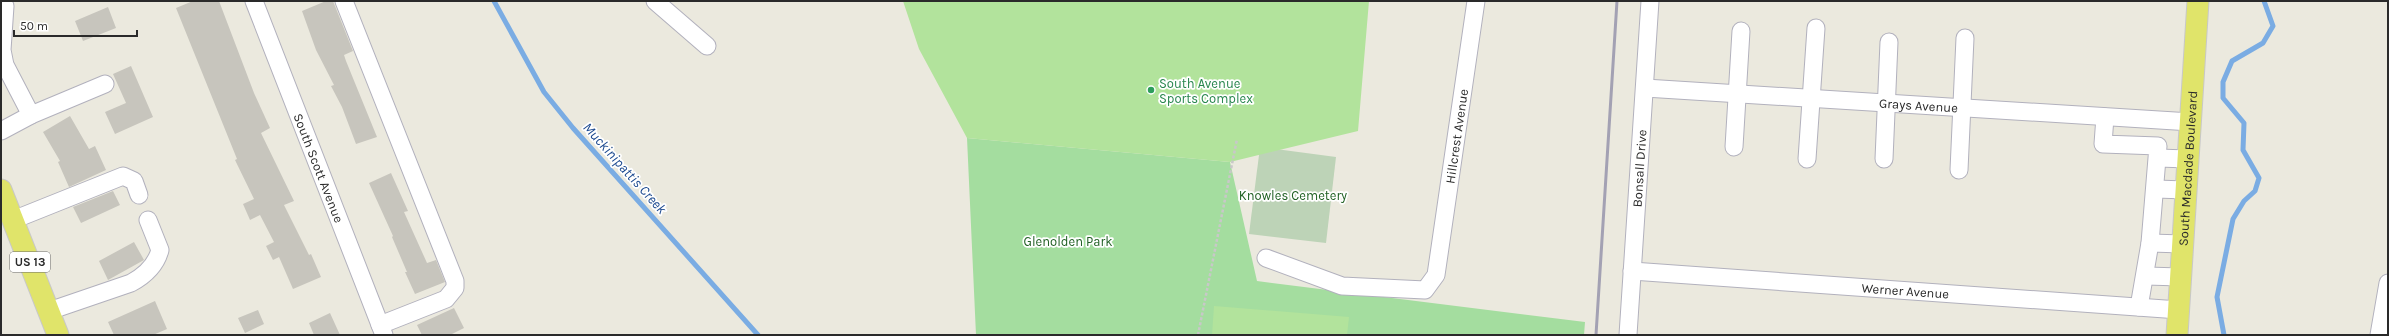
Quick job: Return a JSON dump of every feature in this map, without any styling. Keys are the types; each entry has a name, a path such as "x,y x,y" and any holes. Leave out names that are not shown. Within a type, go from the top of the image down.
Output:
{"main road":[{"name":"South Macdade Boulevard","path":"2177,335 2198,1"},
{"name":"US 13","path":"1,190 58,335"}],"street":[{"name":"South Scott Avenue","path":"254,1 382,330"},
{"path":"344,1 455,281 455,288 446,298 382,330"},
{"path":"655,1 707,46"},
{"name":"Hillcrest Avenue","path":"1266,258 1342,286 1425,290 1436,272 1476,1"},
{"name":"Bonsall Drive","path":"1628,335 1650,1"},
{"path":"8,5 2,50 5,65 30,116"},
{"path":"1807,159 1816,28"},
{"path":"1734,146 1736,93 1741,31"},
{"path":"1959,170 1966,38"},
{"path":"1884,159 1889,42"},
{"path":"1,132 30,116 105,84"},
{"name":"Grays Avenue","path":"1645,88 1812,97 2191,122"},
{"path":"2105,117 2103,144 2158,146 2156,189 2150,243 2146,276 2139,306"},
{"path":"2141,145 2143,119"},
{"path":"2158,158 2188,159"},
{"path":"13,220 123,176 134,181 139,195"},
{"path":"2156,189 2186,190"},
{"path":"49,311 131,283 140,278 154,263 160,250 148,220"},
{"path":"2150,243 2183,244"},
{"name":"Werner Avenue","path":"1632,271 2179,310"},
{"path":"2146,276 2181,277"},
{"path":"2379,335 2388,283"}],"path":[{"path":"1198,335 1237,139"}],"green space":[{"name":"South Avenue Sports Complex","path":"903,1 1369,1 1358,131 1230,162 967,138 919,49"},
{"name":"Glenolden Park","path":"967,138 1230,162 1257,281 1585,322 1584,335 976,335"},
{"name":"Knowles Cemetery","path":"1260,147 1336,157 1326,243 1249,234"},
{"path":"1214,306 1349,317 1347,335 1212,335"}],"building":[{"path":"193,1 219,1 254,93 270,128 261,133 294,201 284,205 309,255 311,254 321,277 293,289 279,257 273,260 266,246 274,242 260,215 250,220 243,204 254,199 235,160 237,159 176,8"},
{"path":"326,1 333,1 353,51 344,55 377,137 356,144 342,107 331,86 334,85 316,50 302,11"},
{"path":"108,7 116,28 83,41 75,21"},
{"path":"131,66 153,117 115,134 105,112 126,103 113,74"},
{"path":"70,116 89,149 95,146 106,170 69,187 58,162 60,161 43,132"},
{"path":"391,173 408,211 404,212 427,263 436,260 445,282 415,294 405,272 407,272 392,237 393,236 369,183"},
{"path":"113,191 120,205 81,223 73,207"},
{"path":"134,242 144,260 108,280 99,261"},
{"path":"155,301 167,329 153,335 114,335 108,322"},
{"path":"454,308 464,328 450,335 422,335 417,325"},
{"path":"258,310 264,324 245,333 238,318"},
{"path":"330,313 340,335 314,335 309,323"}],"waterway":[{"name":"Muckinipattis Creek","path":"494,1 544,92 573,128 758,335"},
{"path":"2224,335 2217,297 2233,219 2244,201 2255,191 2259,178 2243,150 2244,123 2223,98 2223,82 2232,61 2263,43 2273,26 2264,1"}],"railway":[{"path":"1596,335 1617,1"}],"place":[{"name":"South Avenue Sports Complex","path":"1151,90"}]}
